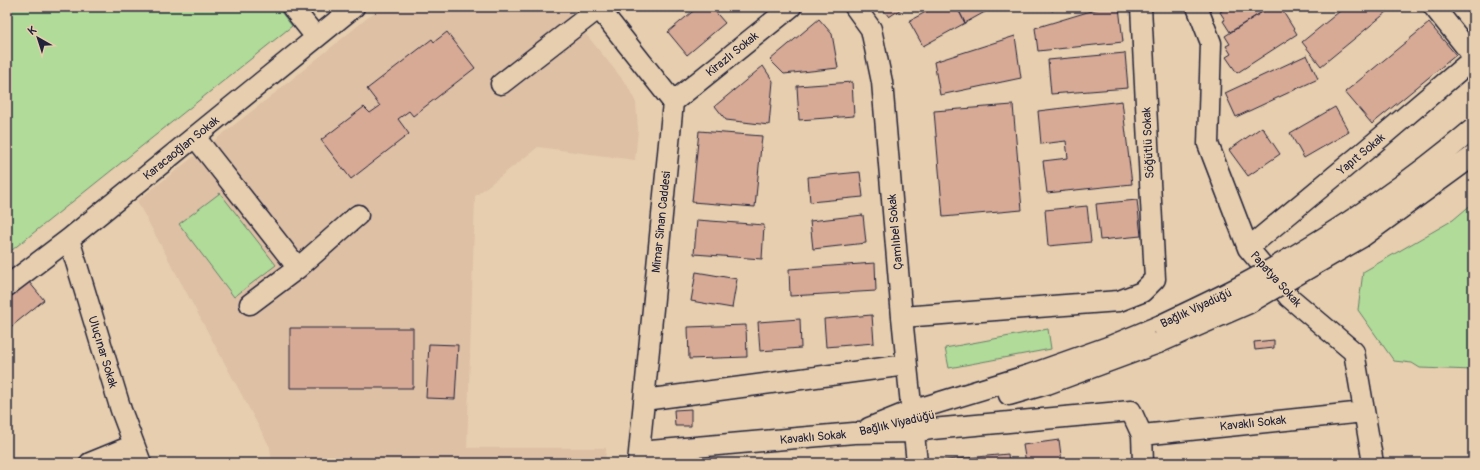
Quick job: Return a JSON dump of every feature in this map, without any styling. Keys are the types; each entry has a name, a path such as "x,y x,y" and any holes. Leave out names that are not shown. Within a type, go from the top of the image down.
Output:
{"street":[{"path":"292,7 316,37"},
{"name":"Karacaoğlan Sokak","path":"7,286 69,239 354,7"},
{"path":"501,84 598,7 673,102"},
{"name":"Kirazlı Sokak","path":"673,102 791,7"},
{"name":"Çamlıbel Sokak","path":"855,7 871,29 882,82 906,365 917,463"},
{"name":"Söğütlü Sokak","path":"902,317 1119,301 1142,292 1155,279 1141,7"},
{"name":"Papatya Sokak","path":"1197,7 1211,43 1208,144 1248,248 1289,297 1354,352 1373,463"},
{"path":"1434,7 1473,57"},
{"name":"Yapıt Sokak","path":"1248,248 1366,150 1473,57"},
{"name":"Mimar Sinan Caddesi","path":"639,458 641,422 673,102"},
{"name":"Bağlık Viyadüğü","path":"1159,334 1291,258 1355,218 1400,186 1473,129"},
{"path":"195,136 298,268"},
{"name":"Bağlık Viyadüğü","path":"854,433 912,421 1047,384 1159,334 1247,304 1362,237 1473,156"},
{"path":"250,304 298,268 358,215"},
{"name":"Uluçınar Sokak","path":"69,239 120,410 137,455"},
{"path":"644,400 906,365"},
{"path":"912,421 932,429 1131,411 1142,435 1143,463"},
{"name":"Kavaklı Sokak","path":"1142,435 1364,412"},
{"name":"Kavaklı Sokak","path":"639,458 854,433"},
{"path":"90,463 137,455"},
{"path":"118,463 137,455"}],"shaded area":[{"path":"381,7 564,7 627,85 636,103 638,130 635,160 538,147 475,196 467,448 606,448 605,463 272,463 270,447 137,201 275,93"}],"green space":[{"path":"7,7 277,7 292,26 7,254"},
{"path":"220,193 276,265 234,297 179,224"},
{"path":"1473,203 1473,370 1420,368 1412,363 1394,361 1358,310 1363,272 1453,220"},
{"path":"1048,329 1051,349 949,368 945,348"}],"building":[{"path":"652,7 662,7 656,12"},
{"path":"698,7 711,7 725,23 687,55 668,32"},
{"path":"881,7 904,7 889,17"},
{"path":"935,7 957,7 965,23 923,46 909,21"},
{"path":"957,7 991,7 992,8 965,23"},
{"path":"1049,7 1058,7 1052,11"},
{"path":"1104,7 1119,7 1123,42 1038,51 1035,28"},
{"path":"1224,7 1270,7 1230,32 1223,21 1225,20 1220,12 1225,9"},
{"path":"1270,7 1280,7 1297,34 1237,73 1226,57 1231,54 1226,46 1230,44 1225,36"},
{"path":"1345,7 1393,7 1321,66 1302,42"},
{"path":"819,19 832,34 838,68 784,74 770,60"},
{"path":"1429,23 1456,55 1372,124 1345,92"},
{"path":"447,32 475,68 413,116 409,111 398,119 409,134 351,179 321,140 364,107 370,113 380,106 367,89 432,39 434,42"},
{"path":"1015,36 1021,78 940,95 934,62"},
{"path":"1125,53 1128,88 1051,94 1048,60"},
{"path":"1307,55 1318,79 1236,117 1225,93"},
{"path":"763,66 773,81 769,125 726,120 715,106"},
{"path":"852,82 854,116 799,120 797,86"},
{"path":"1122,101 1132,184 1047,193 1043,161 1068,158 1066,141 1041,144 1038,111"},
{"path":"1013,105 1022,210 943,217 934,111"},
{"path":"1335,107 1349,132 1304,158 1290,133"},
{"path":"1262,127 1280,154 1248,176 1229,150"},
{"path":"699,131 762,136 755,207 692,202"},
{"path":"860,172 863,197 810,202 808,177"},
{"path":"1137,200 1141,236 1100,240 1096,204"},
{"path":"1087,206 1091,242 1048,246 1045,210"},
{"path":"863,215 866,243 813,249 810,221"},
{"path":"697,220 764,225 762,259 694,254"},
{"path":"875,263 876,291 790,296 789,269"},
{"path":"696,272 737,279 732,308 691,301"},
{"path":"29,282 44,300 7,330 7,300"},
{"path":"872,315 874,343 826,347 824,319"},
{"path":"800,319 801,348 760,351 758,322"},
{"path":"746,325 747,357 689,359 688,327"},
{"path":"290,328 413,328 413,388 290,388"},
{"path":"1274,340 1274,348 1255,350 1254,342"},
{"path":"429,344 458,345 455,399 426,398"},
{"path":"691,409 691,426 675,426 674,410"},
{"path":"1059,440 1062,463 1026,463 1023,445"},
{"path":"1008,454 1009,463 926,463 926,462"}]}
